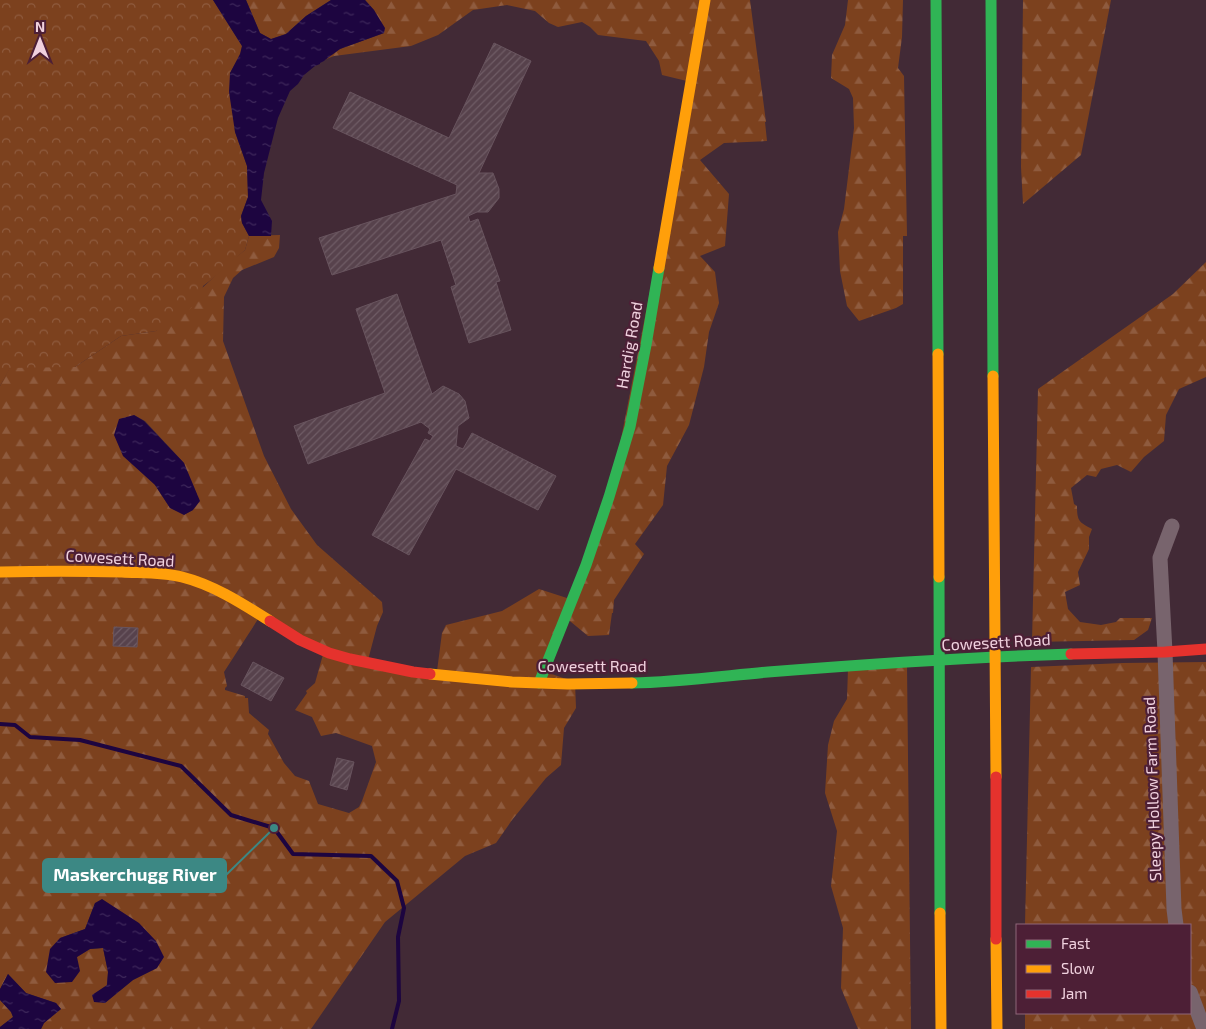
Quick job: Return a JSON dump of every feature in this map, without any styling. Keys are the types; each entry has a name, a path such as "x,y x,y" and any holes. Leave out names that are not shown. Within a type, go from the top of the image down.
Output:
{"main road":[{"name":"Hardig Road","path":"539,683 586,565 630,427 646,345 705,0"},
{"path":"936,0 941,1029"},
{"path":"992,0 997,1029"},
{"name":"Cowesett Road","path":"0,572 75,570 146,572 182,577 201,583 236,600 300,640 329,653 414,672 512,682 568,684 656,682 894,663 1206,649"}],"street":[{"name":"Sleepy Hollow Farm Road","path":"1172,526 1160,558 1176,924"},
{"path":"1191,995 1204,1029"}],"green space":[{"path":"0,0 213,0 242,46 241,54 230,73 235,132 247,166 248,197 241,216 242,223 249,236 245,250 203,286 201,299 182,316 156,331 121,336 75,367 10,368 0,386"},
{"path":"246,0 331,0 306,16 286,34 271,39 260,33"},
{"path":"365,0 750,0 767,141 724,143 700,160 729,194 725,246 700,256 715,272 719,303 709,332 704,367 689,425 667,466 663,505 635,544 644,554 614,600 609,635 588,636 565,617 543,671 575,682 576,708 564,728 561,765 546,778 496,843 465,856 385,922 311,1029 41,1029 44,1023 61,1009 56,1003 26,993 8,974 0,989 0,386 10,367 75,367 121,336 156,331 245,250 249,236 280,235 279,248 274,257 242,270 233,278 224,297 223,341 264,456 291,509 317,545 382,602 383,612 377,626 368,660 437,671 442,633 446,625 502,611 539,589 570,599 610,495 691,82 662,75 659,61 646,41 598,35 582,22 558,27 549,23 535,11 507,5 473,10 438,35 411,46 334,56 324,60 340,49 384,33 374,10","holes":["134,415 145,421 184,463 193,510 185,514 170,508 155,485","260,616 324,651 315,683 306,691 307,693 295,710 312,717 321,736 336,733 372,746 376,762 359,807 349,813 318,804 309,781 295,776 284,763 268,734 269,730 249,713 248,698 225,690 227,686 224,672","95,903 157,968 133,980 105,1003 108,972 103,948 90,949 77,957 60,938 85,929"]},
{"path":"848,0 903,0 902,37 898,68 904,76 907,236 903,236 903,304 859,321 847,306 840,271 838,232 844,209 854,128 853,98 849,89 831,78 832,55 845,25"},
{"path":"1023,0 1111,0 1081,155 1023,204 1021,167"},
{"path":"1206,262 1206,377 1179,389 1166,415 1164,441 1144,457 1131,472 1117,465 1101,469 1096,477 1087,475 1071,488 1074,504 1077,506 1078,518 1092,529 1089,537 1089,549 1078,572 1080,585 1065,592 1068,609 1080,622 1101,625 1116,622 1120,618 1152,618 1148,630 1134,640 1032,642 1038,389 1173,294"},
{"path":"1206,662 1206,1029 1025,1029 1025,1014 1191,1014 1191,924 1025,924 1031,667"},
{"path":"907,666 911,1029 858,1029 841,988 843,928 831,886 837,831 825,793 828,745 834,721 847,699 848,669"},
{"path":"0,1000 13,1017 0,1027"}],"water":[{"path":"213,0 246,0 260,33 271,39 286,34 306,16 331,0 365,0 374,10 385,28 384,33 340,49 304,75 290,91 278,118 264,173 261,200 272,221 271,236 249,236 242,223 241,216 248,197 247,166 235,132 229,92 230,73 242,46"},
{"path":"134,415 144,421 184,463 200,501 193,510 184,515 170,508 155,485 123,456 114,435 119,419"},
{"path":"102,899 139,923 156,941 164,957 157,968 133,980 105,1003 94,1002 92,995 107,985 108,972 103,948 90,949 77,957 80,971 72,982 55,983 46,972 50,949 60,938 85,929 95,903"},
{"path":"8,974 26,993 56,1003 61,1009 44,1023 41,1029 0,1029 13,1017 0,1000 0,989"}],"building":[{"path":"494,43 531,61 479,173 493,173 499,189 499,198 488,212 477,212 468,216 470,222 478,219 500,281 496,282 511,330 469,343 451,287 456,285 441,240 332,275 319,238 456,194 457,185 333,128 350,92 449,138"},
{"path":"397,294 432,394 443,386 459,394 465,401 469,418 458,426 456,446 463,449 472,433 556,476 538,510 456,469 409,555 372,535 425,439 430,441 433,436 428,433 430,429 421,422 308,464 294,426 385,393 356,309"},
{"path":"114,627 138,628 137,647 113,646"},
{"path":"253,662 284,678 271,701 241,685"},
{"path":"337,758 354,762 347,790 330,785"}],"waterway":[{"path":"0,724 15,725 30,737 80,740 181,766 231,815 274,828 293,854 371,856 397,881 404,908 398,937 399,1001 392,1029"}],"traffic: fast":[{"path":"936,0 938,354"},
{"path":"991,0 993,376"},
{"path":"539,683 586,565 630,427 659,268"},
{"path":"939,577 940,913"},
{"path":"632,683 882,664 1071,654"}],"traffic: slow":[{"path":"659,268 705,0"},
{"path":"938,354 939,577"},
{"path":"993,376 996,777"},
{"path":"0,572 61,571 175,575 194,580 217,590 270,621"},
{"path":"430,674 512,682 568,684 632,683"},
{"path":"940,913 941,1029"},
{"path":"996,939 997,1029"}],"traffic: jam":[{"path":"270,621 300,640 329,653 350,659 430,674"},
{"path":"1071,654 1206,649"},
{"path":"996,777 996,939"}],"place":[{"name":"Maskerchugg River","path":"274,828"}]}
